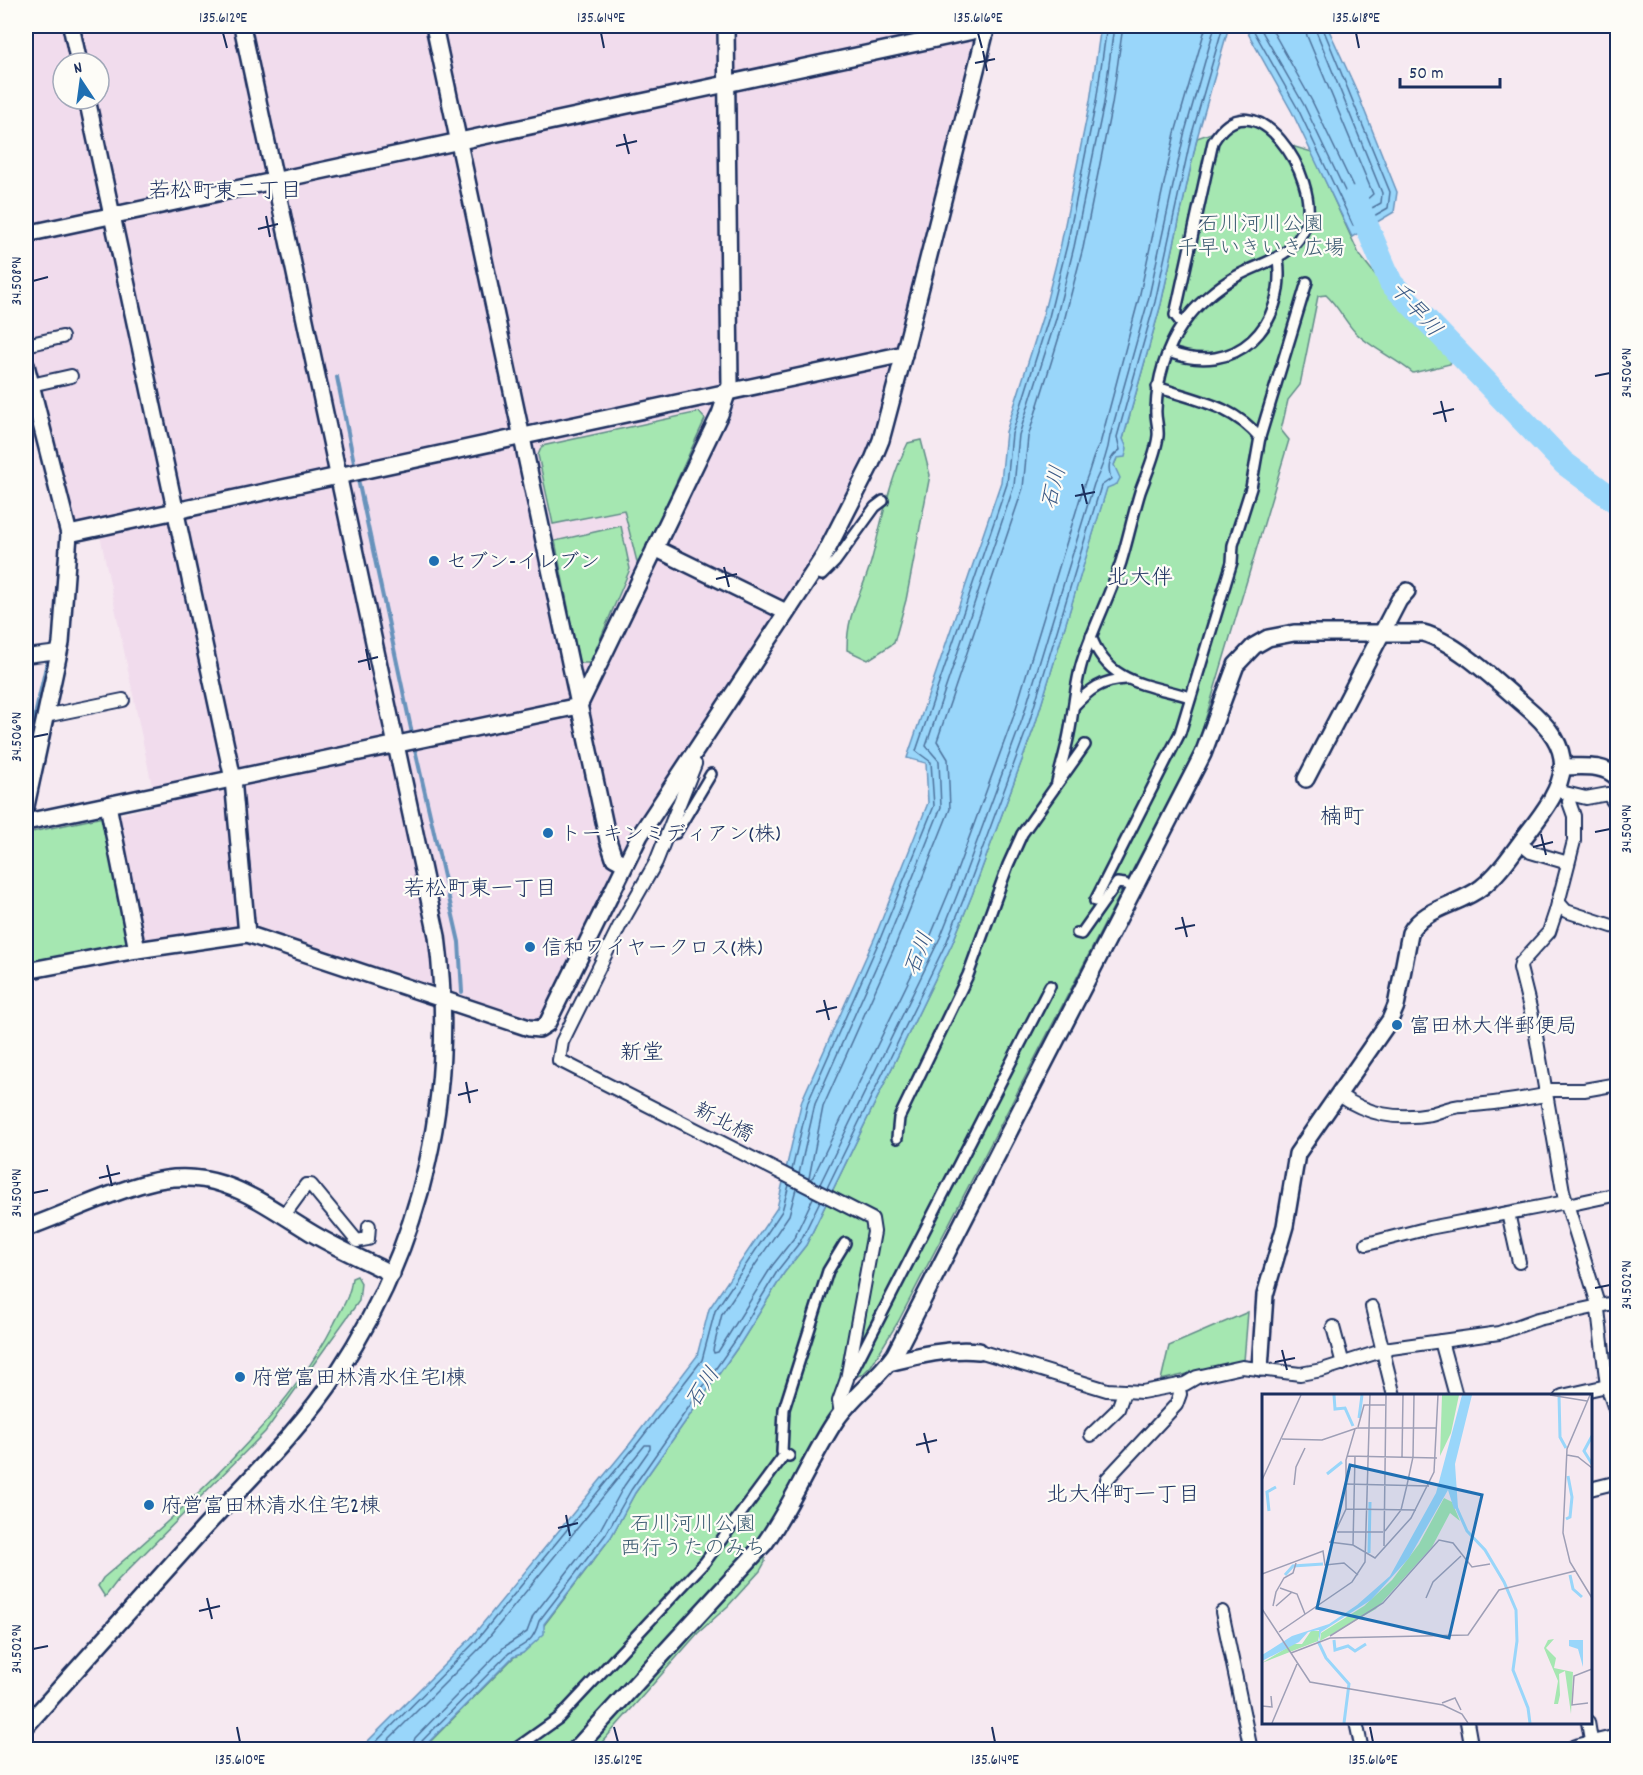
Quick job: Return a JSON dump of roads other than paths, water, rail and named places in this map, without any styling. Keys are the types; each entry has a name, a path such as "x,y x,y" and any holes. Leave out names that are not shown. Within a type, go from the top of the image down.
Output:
{"main road":[{"path":"1584,1748 1617,1740"}],"street":[{"path":"71,26 76,51"},
{"path":"26,1726 310,1410 338,1374 392,1274 414,1220 430,1152 443,1048 443,999 437,936 242,26"},
{"path":"434,26 608,840 614,858 625,864"},
{"path":"579,705 720,414 730,385 726,26"},
{"path":"26,234 987,27 904,354 881,440 872,462 812,573 640,835 543,1028 529,1028 247,934 137,950 26,971"},
{"path":"90,111 233,779 247,934"},
{"path":"1057,782 1074,707 1081,662 1120,562 1158,436 1155,412 1157,387 1169,352 1182,324 1200,304 1226,283 1254,267 1278,259 1300,239 1307,223 1310,206 1307,188 1277,135 1264,123 1250,119 1233,122 1221,129 1208,158 1175,315 1182,324"},
{"path":"1169,352 1183,358 1209,359 1234,355 1255,339 1268,321 1277,291 1280,272 1278,259"},
{"path":"1095,901 1180,733 1232,562 1233,545 1251,488 1260,438 1307,282"},
{"path":"26,345 62,337"},
{"path":"69,534 904,354"},
{"path":"26,365 69,534 45,716 26,806"},
{"path":"29,383 71,376"},
{"path":"1157,387 1229,411 1260,438"},
{"path":"812,573 822,575 836,562 875,507 883,501"},
{"path":"655,548 786,612"},
{"path":"1306,779 1399,600 1407,591"},
{"path":"575,1749 765,1543 782,1518 841,1414 861,1389 889,1363 1203,754 1236,665 1254,646 1281,634 1423,633 1433,636 1453,648 1549,728 1561,752 1564,793 1569,802 1575,830 1549,932 1521,963 1520,968 1534,1024 1567,1204 1597,1305 1607,1386 1617,1418"},
{"path":"1091,636 1098,655 1113,672 1190,697"},
{"path":"26,656 54,652"},
{"path":"1074,707 1087,692 1100,684 1128,678"},
{"path":"45,716 123,700"},
{"path":"26,822 579,705"},
{"path":"897,1138 898,1118 968,975 1008,865 1022,834 1085,745"},
{"path":"668,835 695,764 689,759"},
{"path":"1562,767 1599,768 1608,770 1617,779"},
{"path":"668,835 676,833 711,774"},
{"path":"1564,793 1586,798 1608,794 1617,808"},
{"path":"1260,1368 1265,1295 1285,1226 1297,1154 1390,1020 1396,1006 1410,933 1414,925 1427,915 1483,886 1564,793"},
{"path":"108,805 137,950"},
{"name":"新北橋","path":"668,835 562,1042 559,1060 872,1219 874,1232 847,1379"},
{"path":"1520,843 1531,852 1568,863"},
{"path":"1077,933 1081,934 1117,883 1125,884"},
{"path":"1558,902 1566,911 1617,928"},
{"path":"841,1414 839,1401 847,1379 1050,986"},
{"path":"1339,1095 1354,1105 1381,1116 1428,1114 1463,1106 1477,1106 1545,1093 1584,1090 1617,1084"},
{"path":"26,1228 145,1183 179,1178 229,1185 252,1195 338,1247 392,1274"},
{"path":"284,1215 306,1185 311,1185 357,1241 368,1239 369,1226"},
{"path":"1367,1244 1508,1213 1617,1194"},
{"path":"1508,1213 1519,1262"},
{"path":"514,1749 559,1718 705,1562 787,1455 782,1452 784,1409 828,1271 844,1243"},
{"path":"889,1363 938,1351 956,1349 979,1351 1107,1390 1124,1392 1178,1385 1229,1370 1260,1368 1300,1374 1342,1364 1383,1350 1499,1333 1538,1319 1617,1302"},
{"path":"1372,1307 1394,1394"},
{"path":"1333,1327 1342,1364"},
{"path":"1441,1341 1456,1394"},
{"path":"1107,1479 1176,1405 1180,1394 1178,1385"},
{"path":"1567,1394 1607,1386"},
{"path":"1091,1435 1118,1409 1124,1401 1124,1392"},
{"path":"1592,1488 1617,1482"},
{"path":"1222,1612 1251,1749"},
{"path":"1356,1724 1362,1749"},
{"path":"1467,1724 1472,1749"},
{"path":"1584,1748 1588,1724"}],"water":[{"name":"石川","path":"1101,26 1229,26 1197,138 1161,304 1123,439 1127,448 1125,457 1117,458 1114,465 1120,478 1117,484 1107,488 1035,725 952,944 806,1245 784,1273 740,1344 635,1493 611,1537 544,1624 544,1634 523,1653 513,1657 422,1749 359,1750 470,1639 629,1445 697,1356 709,1309 777,1208 802,1100 875,937 928,803 926,763 907,758 1001,482 1006,432 1043,315 1061,244 1090,101"},
{"path":"1244,26 1327,26 1355,87 1397,192 1394,212 1352,237 1292,112"}],"waterway":[{"name":"千早川","path":"1355,198 1391,283 1564,463 1618,503"},
{"path":"337,377 355,468"},
{"path":"357,475 413,738"},
{"path":"26,755 48,658"},
{"path":"414,745 459,942 462,992"}],"place":[{"name":"セブン-イレブン","path":"434,561"},
{"name":"トーキンミディアン(株)","path":"548,833"},
{"name":"信和ワイヤークロス(株)","path":"530,947"},
{"name":"富田林大伴郵便局","path":"1397,1025"},
{"name":"府営富田林清水住宅1棟","path":"240,1377"},
{"name":"府営富田林清水住宅2棟","path":"149,1505"}],"district":[{"name":"若松町東二丁目","path":"225,189"},
{"name":"北大伴","path":"1140,576"},
{"name":"楠町","path":"1342,815"},
{"name":"若松町東一丁目","path":"480,887"},
{"name":"新堂","path":"642,1051"},
{"name":"北大伴町一丁目","path":"1123,1493"}],"park label":[{"name":"石川河川公園 千早いきいき広場","path":"1261,235"},
{"name":"石川河川公園 西行うたのみち","path":"693,1535"}]}
